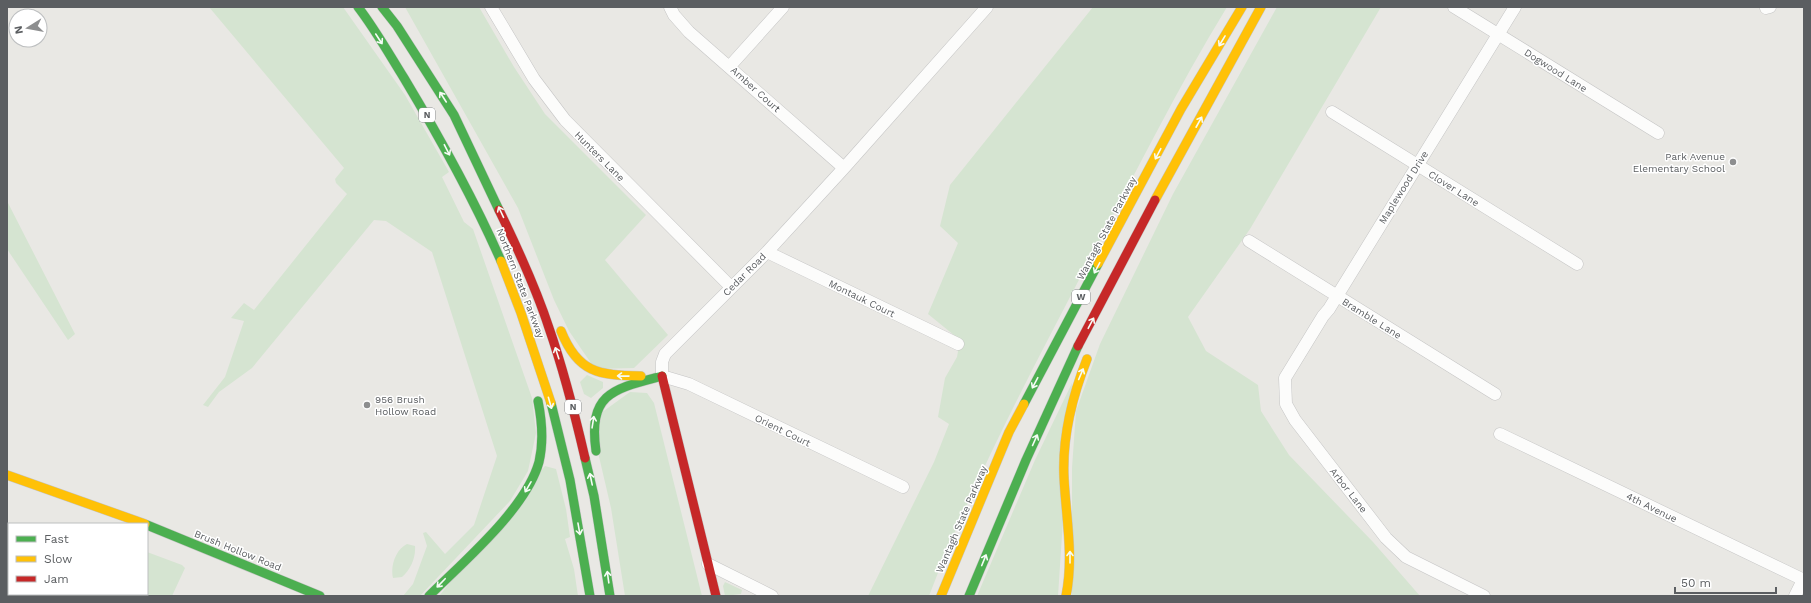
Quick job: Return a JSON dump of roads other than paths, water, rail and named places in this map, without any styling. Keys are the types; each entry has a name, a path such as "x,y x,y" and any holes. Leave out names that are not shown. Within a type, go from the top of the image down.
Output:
{"main road":[{"name":"Northern State Parkway","path":"358,7 416,96 442,140 487,228 527,325 566,463 590,596"},
{"name":"Northern State Parkway","path":"382,7 397,26 454,115 523,260 549,327 570,395 589,468 605,558 610,596"},
{"name":"Wantagh State Parkway","path":"941,596 1009,432 1181,109 1242,7"},
{"name":"W","path":"969,596 997,527 1062,380 1157,197 1262,7"},
{"path":"1121,285 1157,197"},
{"path":"523,260 553,312"},
{"path":"429,596 513,510 531,483 539,461 542,440 541,416 527,325"},
{"path":"559,325 572,354 579,362 595,372 614,376 662,376"},
{"path":"1066,596 1070,564 1070,530 1064,478 1064,456 1070,407 1079,378 1092,349"},
{"path":"598,460 592,427 596,411 601,403 607,396 622,388 662,376"},
{"name":"Cedar Road","path":"662,376 716,596"},
{"name":"Brush Hollow Road","path":"7,475 143,523"},
{"path":"600,482 605,558"},
{"name":"Brush Hollow Road","path":"148,525 320,596"}],"street":[{"name":"Hunters Lane","path":"491,7 534,79 565,120 731,287"},
{"name":"Amber Court","path":"670,7 674,15 689,32 730,66 844,168"},
{"path":"730,66 783,7"},
{"name":"Cedar Road","path":"662,376 662,362 666,354 767,252 987,7"},
{"name":"Dogwood Lane","path":"1454,7 1658,133"},
{"name":"Maplewood Drive","path":"1292,367 1515,7"},
{"name":"Clover Lane","path":"1332,112 1577,264"},
{"name":"Bramble Lane","path":"1249,241 1495,394"},
{"name":"Montauk Court","path":"767,252 958,344"},
{"name":"Arbor Lane","path":"1292,367 1285,378 1286,404 1299,426 1386,538 1406,557 1484,596"},
{"name":"Orient Court","path":"662,376 689,384 903,487"},
{"name":"4th Avenue","path":"1500,434 1803,580"},
{"path":"708,564 756,593 772,596"},
{"path":"1795,596 1803,580"}],"place":[{"name":"Park Avenue Elementary School","path":"1733,162"},
{"name":"956 Brush Hollow Road","path":"367,405"}]}
